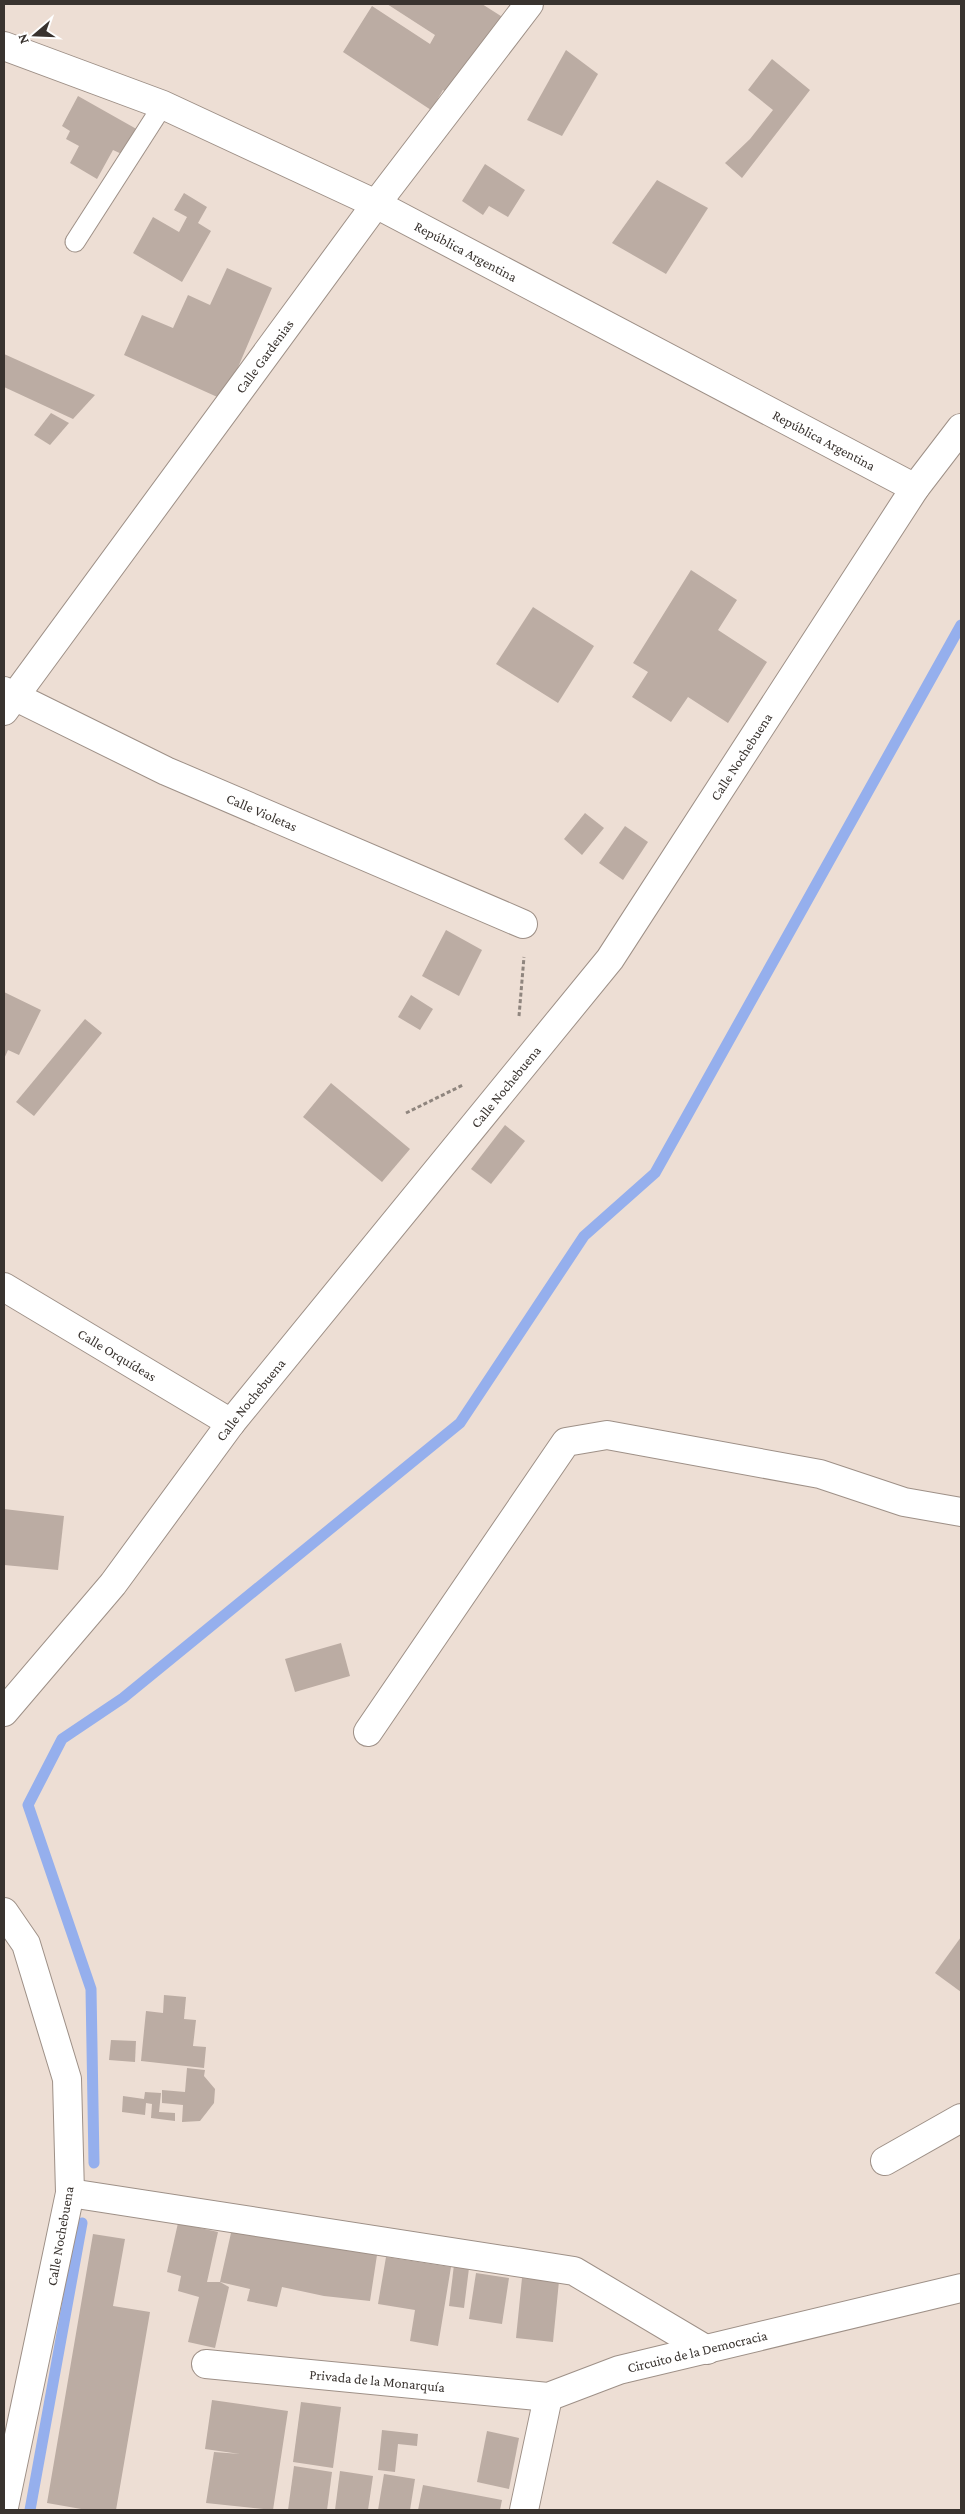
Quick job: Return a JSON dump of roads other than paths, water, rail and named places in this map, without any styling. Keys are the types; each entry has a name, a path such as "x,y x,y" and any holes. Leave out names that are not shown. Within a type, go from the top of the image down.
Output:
{"street":[{"name":"Calle Gardenias","path":"8,700 376,204 529,4"},
{"name":"República Argentina","path":"4,46 163,105 376,204 915,488"},
{"name":"Calle Nochebuena","path":"4,1712 113,1584 231,1423 610,959 915,488 961,428"},
{"name":"Calle Violetas","path":"8,700 166,771 523,924"},
{"name":"Calle Orquídeas","path":"4,1287 231,1423"},
{"path":"368,1732 566,1442 607,1435 820,1474 904,1502 961,1512"},
{"name":"Calle Nochebuena","path":"4,1912 26,1944 67,2078 70,2193 4,2507"},
{"path":"885,2161 961,2118"},
{"path":"70,2193 574,2271 707,2350"},
{"name":"Circuito de la Democracia","path":"548,2396 619,2370 961,2288"},
{"name":"Privada de la Monarquía","path":"206,2364 548,2396"},
{"path":"524,2510 548,2396"}],"lane":[{"path":"75,242 163,105"}],"waterway":[{"path":"94,2163 91,1989 28,1805 62,1739 123,1698 460,1423 584,1236 655,1173 961,625"},
{"path":"30,2510 82,2223"}]}
